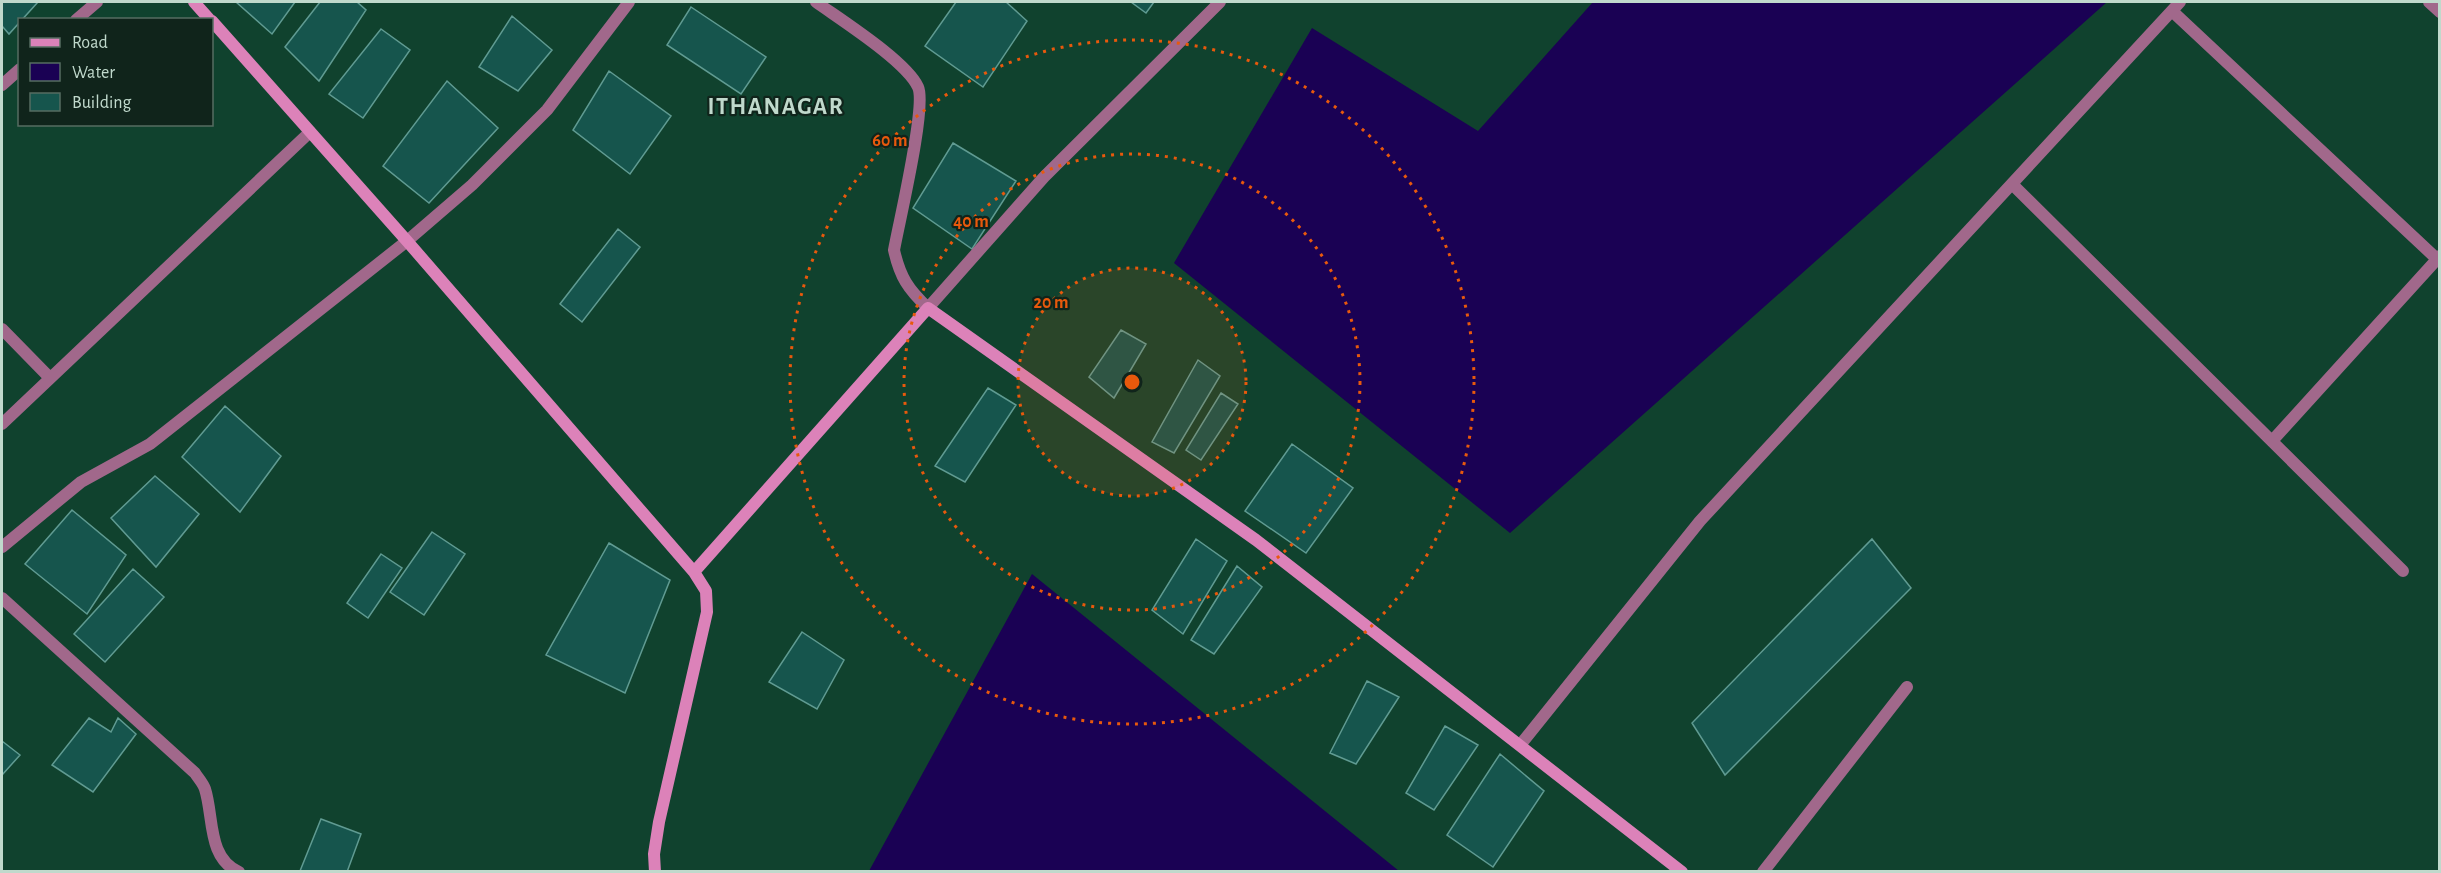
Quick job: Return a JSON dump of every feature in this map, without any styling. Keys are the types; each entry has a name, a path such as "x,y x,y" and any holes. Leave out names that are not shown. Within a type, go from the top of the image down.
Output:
{"street":[{"path":"78,18 97,2"},
{"path":"194,2 209,18"},
{"path":"2,547 81,482 150,444 407,241 472,185 547,110 629,2"},
{"path":"816,2 904,67 919,88 920,114 894,250 899,270 910,290 928,308 1256,540 1521,744 1682,872"},
{"path":"694,572 1044,177 1220,2"},
{"path":"2429,2 2439,12"},
{"path":"1521,744 1700,521 2176,6 2438,258 2272,441"},
{"path":"213,22 407,241 694,572 706,591 707,612 659,822 654,854 655,872"},
{"path":"2,85 18,71"},
{"path":"2,424 310,132"},
{"path":"2012,184 2403,571"},
{"path":"2,329 50,378"},
{"path":"2,598 195,773 205,787 214,840 220,855 239,872"},
{"path":"1763,872 1907,687"}],"water":[{"path":"1593,2 2107,2 1510,533 1174,263 1312,28 1478,131"},
{"path":"1032,574 1399,871 869,871"}],"building":[{"path":"2,2 38,2 24,18 18,18 18,24 9,34 2,26"},
{"path":"236,2 295,2 272,34"},
{"path":"320,2 357,2 366,10 319,81 285,47"},
{"path":"956,2 1006,2 1027,21 983,87 925,46"},
{"path":"1131,2 1154,2 1146,13"},
{"path":"691,7 766,57 741,94 667,45"},
{"path":"512,16 552,50 518,91 479,67"},
{"path":"381,29 410,50 363,118 329,94"},
{"path":"609,71 671,116 630,174 573,130"},
{"path":"447,81 498,128 429,203 383,166"},
{"path":"953,143 1016,181 972,249 913,208"},
{"path":"618,229 640,247 582,322 560,304"},
{"path":"1121,330 1146,344 1114,398 1089,377"},
{"path":"1198,360 1220,376 1174,453 1152,442"},
{"path":"988,388 1016,405 965,482 935,466"},
{"path":"1221,393 1238,404 1201,460 1186,450"},
{"path":"225,406 281,456 240,512 182,457"},
{"path":"1292,444 1353,488 1306,553 1245,511"},
{"path":"155,476 199,514 156,567 111,518"},
{"path":"72,510 126,555 87,614 25,564"},
{"path":"432,532 465,554 424,615 390,592"},
{"path":"1196,539 1227,561 1183,634 1152,610"},
{"path":"1872,539 1911,588 1725,775 1692,723"},
{"path":"609,543 670,580 625,693 546,655"},
{"path":"381,554 402,568 368,618 347,603"},
{"path":"1237,566 1262,587 1214,654 1191,640"},
{"path":"133,569 164,597 105,662 74,634"},
{"path":"802,632 844,660 817,709 769,682"},
{"path":"1367,681 1399,697 1356,764 1330,753"},
{"path":"89,718 111,732 118,718 136,734 93,792 52,765"},
{"path":"1445,726 1478,745 1434,810 1406,793"},
{"path":"2,741 20,755 2,775"},
{"path":"1500,754 1544,791 1493,867 1447,835"},
{"path":"321,819 361,834 347,872 300,871"}],"district":[{"name":"ITHANAGAR","path":"776,106"}]}
